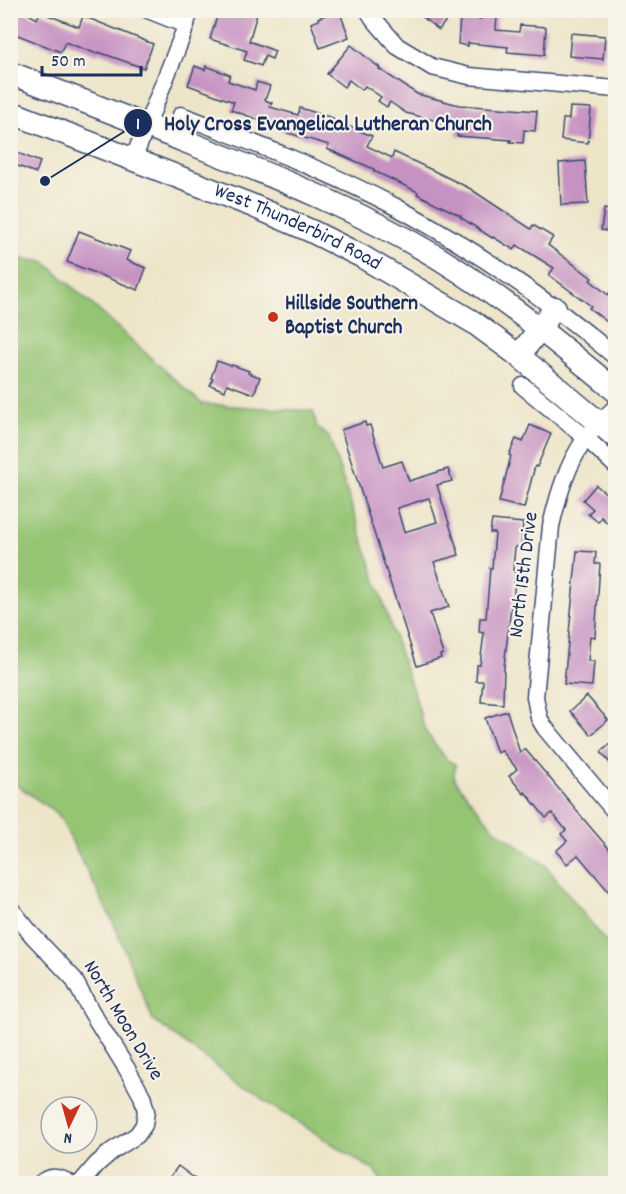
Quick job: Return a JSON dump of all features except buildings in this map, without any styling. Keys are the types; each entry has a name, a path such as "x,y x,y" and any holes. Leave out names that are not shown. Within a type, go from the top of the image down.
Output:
{"main road":[{"name":"West Thunderbird Road","path":"10,73 267,173 378,225 435,256 488,289 540,328 615,391"},
{"name":"West Thunderbird Road","path":"10,112 251,205 362,256 472,322 519,356 604,426"},
{"path":"519,356 555,308"}],"street":[{"path":"133,160 188,18 148,10"},
{"path":"368,10 372,18 397,46 432,68 469,76 615,89"},
{"path":"181,115 321,171 396,207 464,246 536,294 615,357"},
{"name":"West Thunderbird Road","path":"211,151 220,130"},
{"name":"West Thunderbird Road","path":"523,386 604,426 615,466"},
{"name":"North 15th Drive","path":"604,426 578,451 563,484 551,526 535,697 539,718 615,813"},
{"name":"North Moon Drive","path":"10,908 73,978 142,1096 146,1112 144,1125 137,1135 112,1151 80,1184"},
{"path":"40,1184 51,1177 61,1178 71,1184"}],"green space":[{"path":"17,258 45,262 202,404 313,411 317,427 329,437 425,731 447,760 455,764 454,779 493,828 545,865 615,953 615,1183 383,1183 375,1171 263,1100 153,1020 114,924 58,814 11,781 10,263"}],"place":[{"name":"Holy Cross Evangelical Lutheran Church","path":"45,181"},
{"name":"Hillside Southern Baptist Church","path":"273,317"}]}
